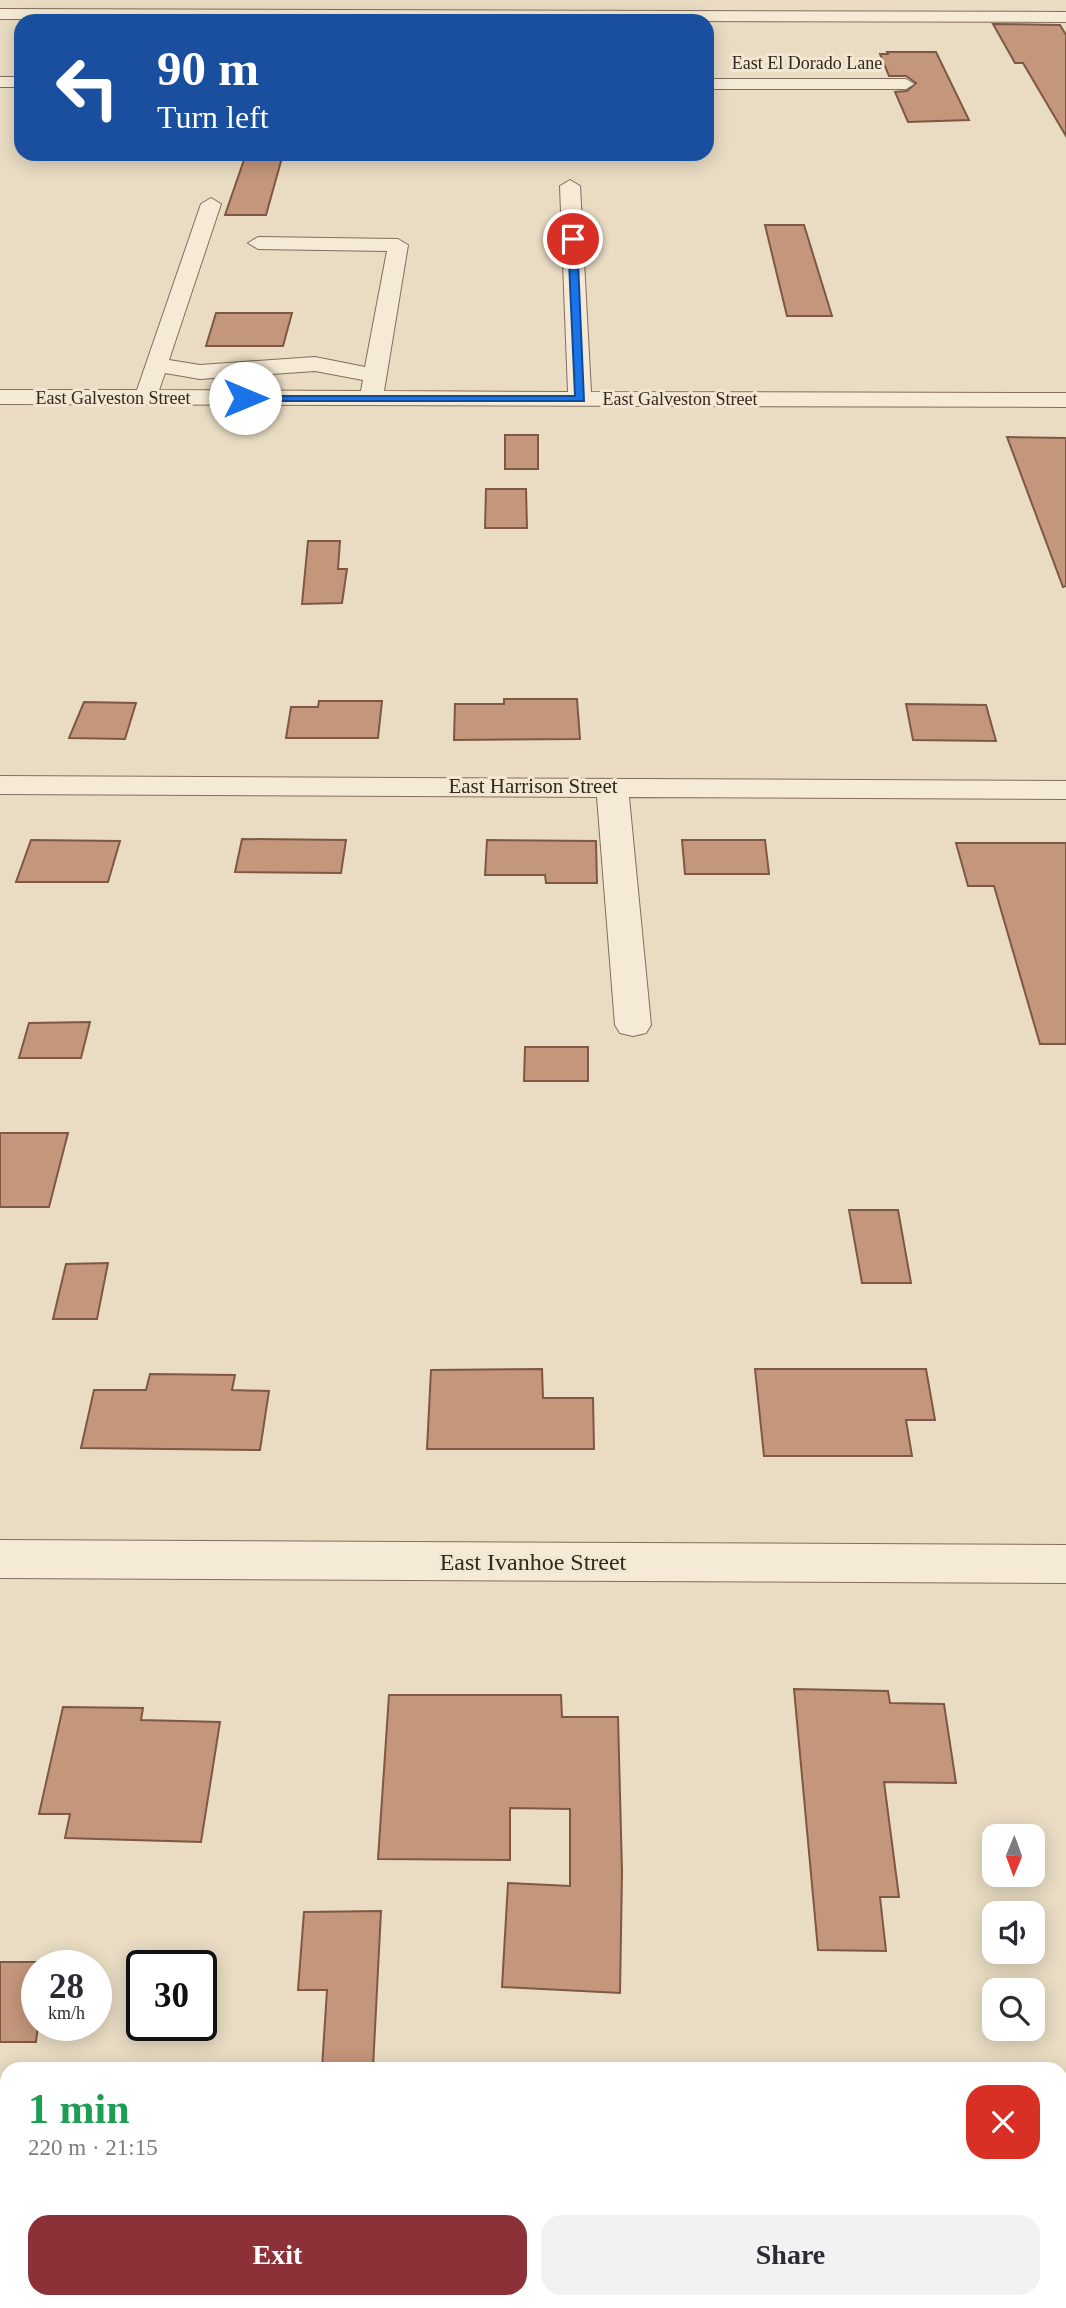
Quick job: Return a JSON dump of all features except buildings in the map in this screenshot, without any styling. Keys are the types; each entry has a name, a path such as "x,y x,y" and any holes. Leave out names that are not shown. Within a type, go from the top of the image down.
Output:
{"street":[{"path":"714,17 1066,17"},
{"name":"East El Dorado Lane","path":"714,84 906,84"},
{"path":"570,186 580,399"},
{"path":"145,398 211,204"},
{"path":"258,243 398,245 371,399"},
{"path":"156,365 212,372 315,364 374,375"},
{"name":"East Galveston Street","path":"0,397 1066,400"},
{"name":"East Harrison Street","path":"0,785 1066,790"},
{"path":"612,786 634,1025"},
{"name":"East Ivanhoe Street","path":"0,1559 1066,1564"}],"route":[{"path":"245,398 580,399 573,239"}]}
